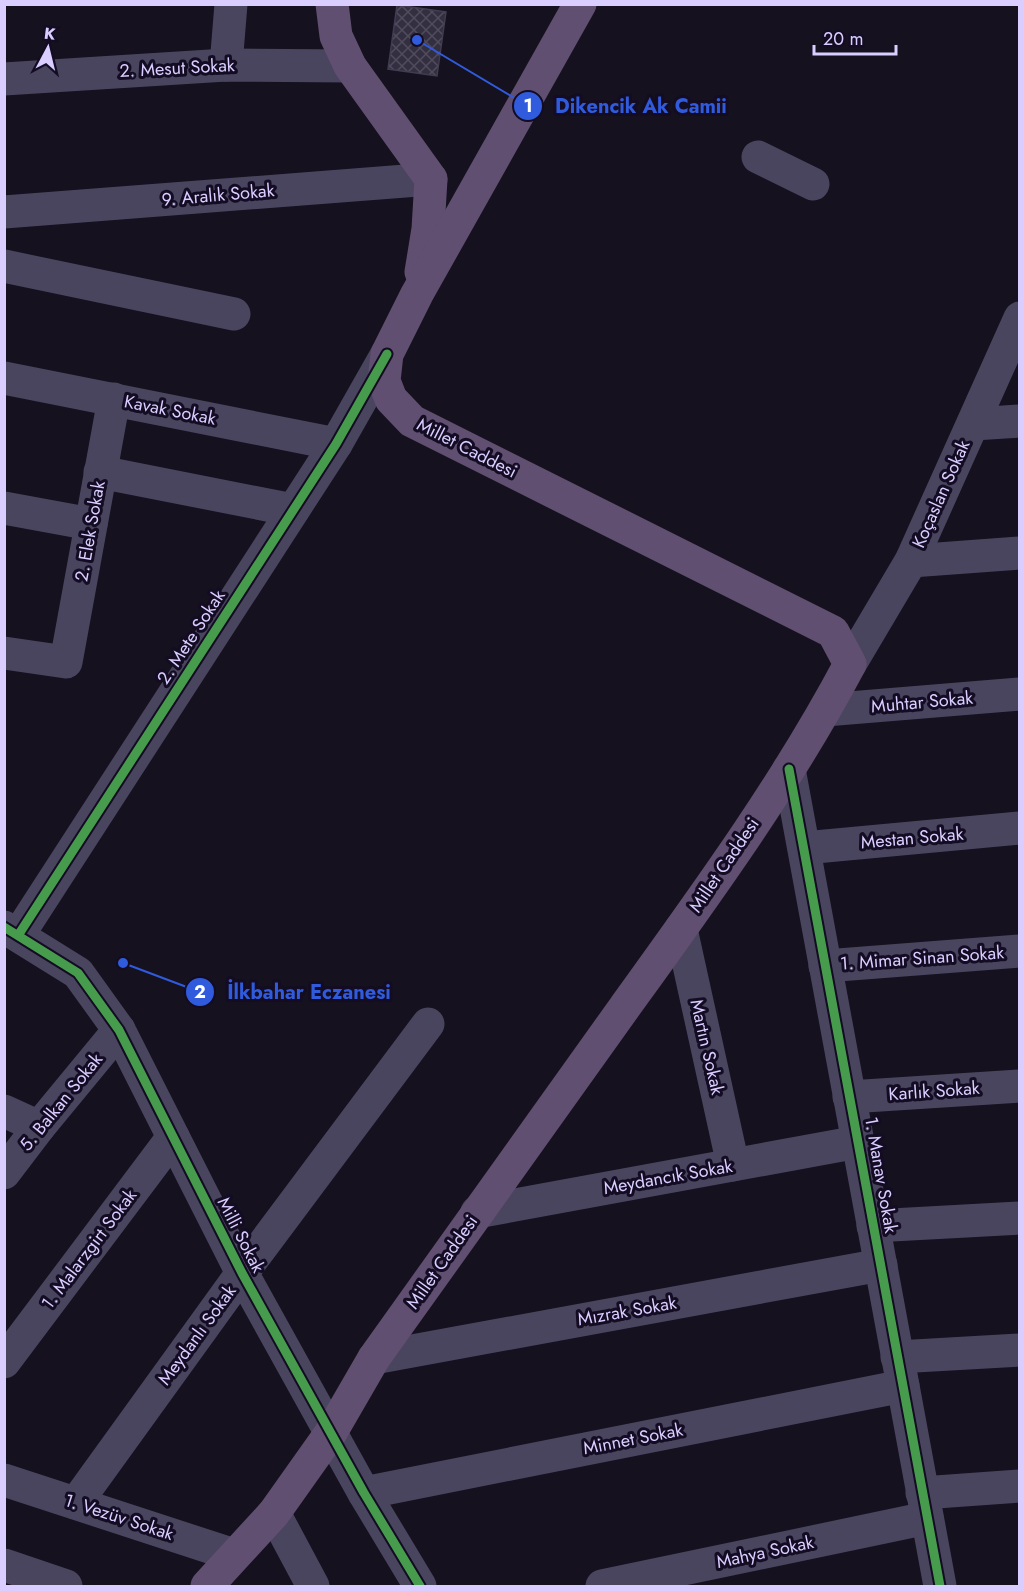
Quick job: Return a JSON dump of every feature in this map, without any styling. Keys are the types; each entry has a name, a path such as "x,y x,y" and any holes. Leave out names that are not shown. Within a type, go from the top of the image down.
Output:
{"main road":[{"path":"332,4 336,36 350,66 431,179"},
{"name":"Millet Caddesi","path":"207,1587 274,1513 330,1434 374,1358 681,929 789,769 850,664 833,632 412,421 391,399 384,381 387,354 417,294 580,4"},
{"name":"Millet Caddesi","path":"417,294 428,229 431,179"}],"street":[{"path":"226,65 231,4"},
{"name":"2. Mesut Sokak","path":"4,79 226,65 350,66"},
{"path":"758,157 813,184"},
{"name":"9. Aralık Sokak","path":"4,212 431,179"},
{"path":"4,266 234,314"},
{"name":"Koçaslan Sokak","path":"850,664 911,561 1020,318"},
{"name":"2. Mete Sokak","path":"12,931 336,444 387,354"},
{"name":"Kavak Sokak","path":"4,378 336,444"},
{"name":"2. Elek Sokak","path":"4,653 66,662 114,399"},
{"path":"972,424 1020,421"},
{"path":"100,472 293,510"},
{"path":"4,508 91,524"},
{"path":"911,561 1020,553"},
{"name":"Muhtar Sokak","path":"825,710 1020,694"},
{"name":"1. Manav Sokak","path":"789,769 940,1587"},
{"name":"Mestan Sokak","path":"804,848 1020,828"},
{"name":"Martın Sokak","path":"681,929 734,1166"},
{"name":"Milli Sokak","path":"12,931 78,973 119,1030 242,1274 330,1434 420,1587"},
{"name":"1. Mimar Sinan Sokak","path":"825,966 1020,951"},
{"name":"Meydanlı Sokak","path":"76,1503 242,1274 428,1024"},
{"name":"5. Balkan Sokak","path":"4,1173 119,1030"},
{"name":"Karlık Sokak","path":"849,1097 1020,1086"},
{"path":"4,1111 39,1127"},
{"name":"1. Malarzgirt Sokak","path":"4,1362 173,1137"},
{"name":"Meydancık Sokak","path":"477,1212 858,1142"},
{"path":"873,1226 1020,1218"},
{"name":"Mızrak Sokak","path":"374,1358 881,1265"},
{"name":"Minnet Sokak","path":"363,1492 900,1371 1020,1350"},
{"name":"1. Vezüv Sokak","path":"4,1480 234,1555"},
{"name":"Mahya Sokak","path":"602,1587 925,1506 1020,1486"},
{"path":"274,1513 313,1587"},
{"path":"4,1565 66,1587"}],"building":[{"path":"397,5 446,12 437,76 388,69"}],"cycle path":[{"path":"19,934 336,444 387,354"},
{"path":"789,769 940,1586"},
{"path":"4,927 78,973 119,1030 242,1273 364,1493 420,1586"}],"place":[{"name":"Dikencik Ak Camii","path":"417,40"},
{"name":"İlkbahar Eczanesi","path":"123,963"}]}
